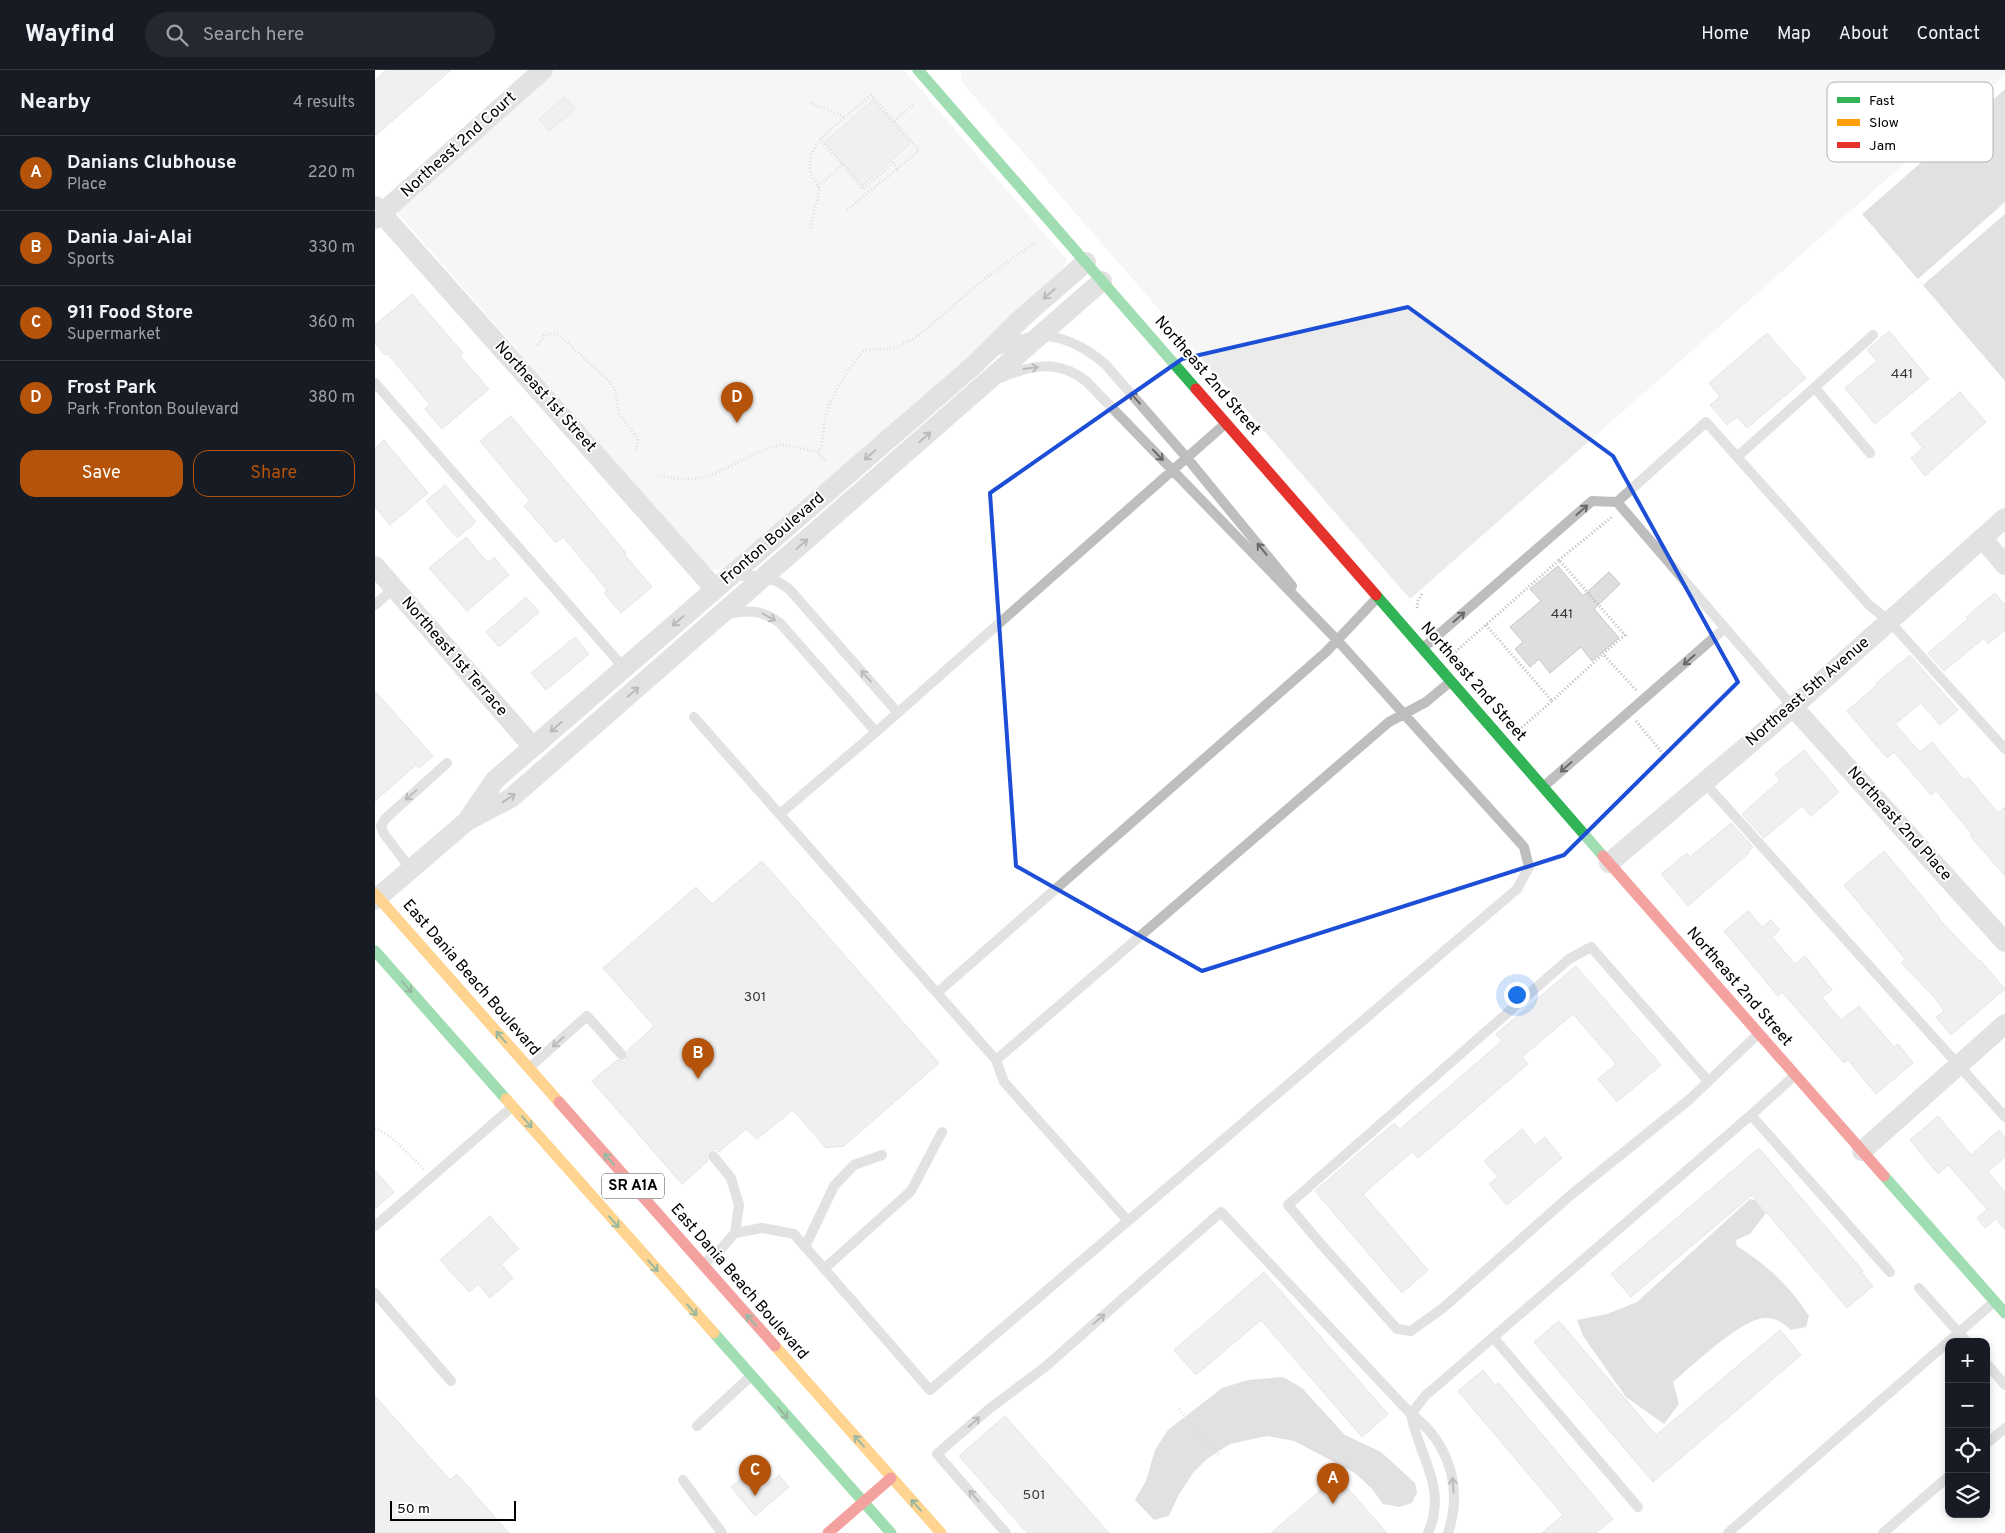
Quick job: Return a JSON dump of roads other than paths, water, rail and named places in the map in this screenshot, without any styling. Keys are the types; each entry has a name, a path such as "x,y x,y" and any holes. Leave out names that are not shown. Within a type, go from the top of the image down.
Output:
{"street":[{"name":"Northeast 2nd Court","path":"377,213 543,70"},
{"name":"Northeast 2nd Street","path":"924,72 1086,262 1609,864 2005,1312"},
{"name":"Northeast 1st Street","path":"377,213 722,583"},
{"name":"Fronton Boulevard","path":"467,821 495,780 973,366 1022,318 1086,262"},
{"name":"Fronton Boulevard","path":"376,897 467,821 511,798 1103,281"},
{"name":"Northeast 5th Avenue","path":"1609,864 1793,707 2005,518"},
{"path":"1981,538 2005,565"},
{"name":"Northeast 1st Terrace","path":"375,566 533,747"},
{"name":"Northeast 2nd Place","path":"1793,707 2005,942"},
{"name":"East Dania Beach Boulevard","path":"376,897 941,1533"},
{"name":"SR A1A","path":"375,951 891,1533"},
{"path":"1862,1151 2005,1024"},
{"path":"630,1240 661,1256"},
{"path":"684,1263 702,1264"},
{"path":"827,1533 891,1478"}],"lane":[{"path":"973,366 1004,346 1021,339 1041,335 1062,338 1090,351 1105,364 1187,458 1337,641"},
{"path":"1737,457 1873,336"},
{"path":"735,1233 762,1228 794,1234 931,1390 1517,889 1529,867 1524,847 1405,714 1092,387 1075,373 1061,368 1045,366 1025,368 985,384"},
{"path":"375,382 624,668"},
{"path":"1815,388 1870,453"},
{"path":"1422,648 1592,501 1617,502 1706,422 1869,605 1889,621 2005,748"},
{"path":"780,814 898,713 1226,423"},
{"path":"1617,502 1793,707"},
{"path":"722,583 766,576 782,584 799,599 898,713"},
{"path":"375,605 394,588"},
{"path":"937,993 1337,641 1377,597"},
{"path":"722,614 745,611 759,612 780,623 876,732"},
{"path":"1543,788 1725,628"},
{"path":"996,1060 1389,722 1426,702 1451,682"},
{"path":"694,717 996,1060 1004,1082 1128,1221"},
{"path":"411,869 384,834 381,826 385,819 447,763"},
{"path":"1704,782 2005,1117"},
{"path":"1709,1081 1591,947 1569,959 1288,1205 1319,1243 1397,1329 1411,1331 1443,1308 1572,1194 1690,1099 1759,1034"},
{"path":"529,1068 587,1016 622,1055"},
{"path":"1428,1533 1433,1520 1436,1497 1431,1473 1414,1432 1411,1414 1425,1396 1795,1075"},
{"path":"375,1226 513,1106"},
{"path":"1751,1115 1891,1272"},
{"path":"824,1269 911,1191 942,1132"},
{"path":"805,1247 834,1186 854,1165 882,1155"},
{"path":"702,1264 719,1252 735,1233 739,1205 731,1178 713,1156"},
{"path":"1006,1533 937,1454 989,1409 1045,1367 1221,1212 1411,1414 1425,1424 1435,1436 1446,1456 1453,1477 1455,1500 1453,1518 1448,1533"},
{"path":"1919,1288 1964,1338"},
{"path":"375,1293 451,1381"},
{"path":"1728,1533 1995,1301"},
{"path":"1493,1337 1638,1507"},
{"path":"1990,1368 2005,1385"},
{"path":"697,1426 751,1376"},
{"path":"1990,1441 2005,1428"},
{"path":"1883,1533 1945,1479"},
{"path":"683,1480 722,1533"}],"place":[{"name":"Frost Park","path":"737,423"},
{"name":"Dania Jai-Alai","path":"698,1079"},
{"name":"911 Food Store","path":"755,1496"},
{"name":"Danians Clubhouse","path":"1333,1504"}]}
